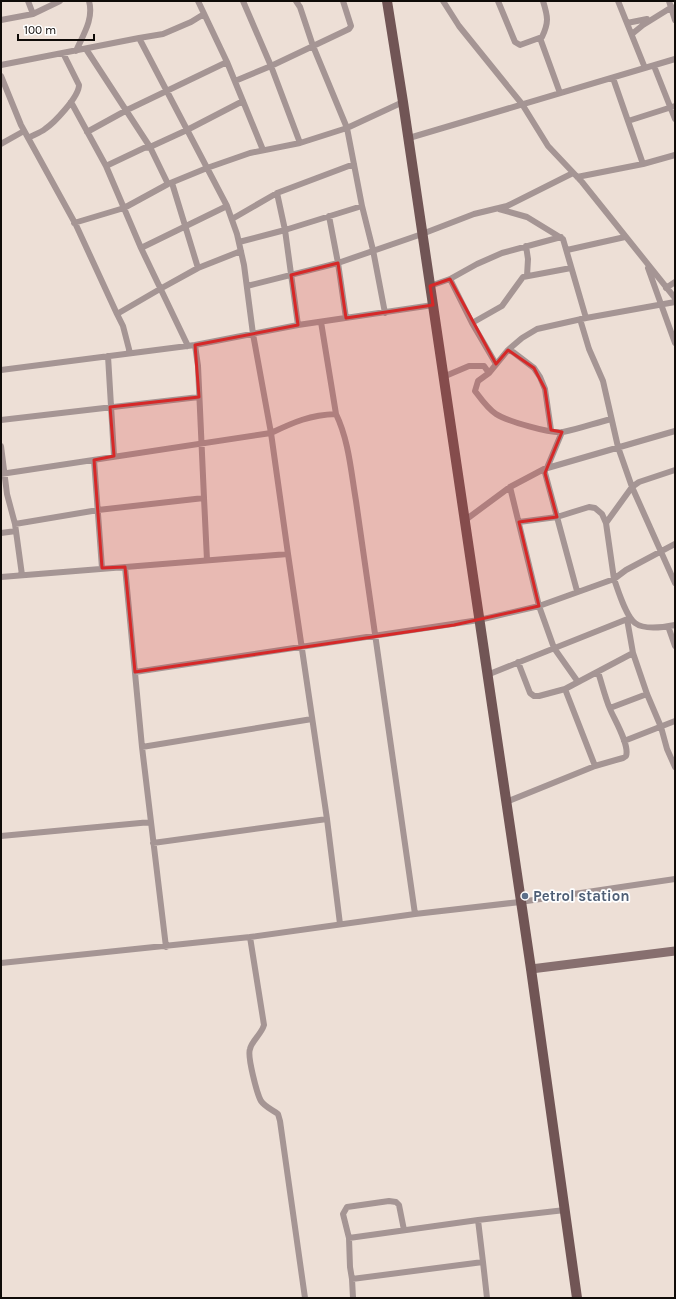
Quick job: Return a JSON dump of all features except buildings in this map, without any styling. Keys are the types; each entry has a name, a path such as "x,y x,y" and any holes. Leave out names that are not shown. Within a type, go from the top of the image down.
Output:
{"main road":[{"path":"387,1 404,102 464,521 531,969 577,1298"}],"street":[{"path":"28,1 32,14"},
{"path":"1,20 32,14 60,1"},
{"path":"76,51 90,21 91,6 89,1"},
{"path":"206,1 199,3 227,62 263,150"},
{"path":"243,1 271,66 300,143"},
{"path":"296,1 300,7 313,46 347,128 385,313"},
{"path":"235,81 271,66 350,28 344,1"},
{"path":"443,1 459,26 522,104 548,146 575,175 675,298"},
{"path":"498,1 515,42 520,45 542,37 548,23 548,16 543,1"},
{"path":"618,1 645,68"},
{"path":"669,1 675,20"},
{"path":"632,34 653,18 672,8"},
{"path":"1,65 163,34 191,22 204,14"},
{"path":"627,23 653,18"},
{"path":"139,38 227,206 239,242 247,286 253,334 271,433 327,819 340,924"},
{"path":"540,38 560,93"},
{"path":"86,49 127,110 150,147 170,184 198,268"},
{"path":"28,138 49,126 71,102 79,90 79,85 63,53"},
{"path":"408,138 675,59"},
{"path":"87,132 127,110 227,62"},
{"path":"654,66 673,107 675,119"},
{"path":"1,76 24,131 74,222 123,326 130,353"},
{"path":"613,78 643,164"},
{"path":"106,166 187,130 243,101"},
{"path":"71,102 106,166 141,248 188,346"},
{"path":"74,222 124,208 170,184 207,168 263,150 300,143 347,128 404,102"},
{"path":"628,121 673,107"},
{"path":"1,144 24,131"},
{"path":"247,286 338,263 474,214 507,206 575,175 643,164 675,155"},
{"path":"232,219 277,193 354,164"},
{"path":"277,193 285,230 298,325"},
{"path":"141,248 227,206"},
{"path":"239,242 285,230 362,206"},
{"path":"498,208 527,217 563,238 589,349 603,381 618,447 632,487 675,584"},
{"path":"328,216 338,263 346,318"},
{"path":"430,286 450,279 502,253 561,237"},
{"path":"567,250 625,237"},
{"path":"526,246 528,259 527,276"},
{"path":"117,314 198,268 241,251"},
{"path":"646,263 675,343"},
{"path":"472,323 502,306 523,277 571,268"},
{"path":"450,279 472,323 496,364"},
{"path":"666,288 675,282"},
{"path":"611,419 562,432 528,426 496,414 488,407 475,389 478,381 489,373 508,350 534,330 583,319 675,302"},
{"path":"1,370 195,345 298,325 433,305"},
{"path":"321,322 336,414 342,426 346,442 416,914"},
{"path":"195,345 207,560"},
{"path":"508,350 534,368 540,377 544,389 551,430"},
{"path":"108,356 114,456"},
{"path":"443,377 473,365 484,366 489,373"},
{"path":"1,420 199,397"},
{"path":"3,474 114,456 201,445 271,433 300,420 314,416 336,414"},
{"path":"464,521 510,487 546,469 675,431"},
{"path":"562,432 546,469 556,517 577,591"},
{"path":"1,446 3,474 16,524 22,575"},
{"path":"94,460 102,568"},
{"path":"606,523 632,487 639,482 675,471"},
{"path":"510,487 539,606 554,648 578,682"},
{"path":"16,524 98,510 204,498"},
{"path":"519,522 556,517 588,507 594,508 602,514 606,523 614,579 628,618 633,653 667,749 675,767"},
{"path":"1,533 16,531"},
{"path":"135,672 479,620 539,606 577,591 614,579 626,570 675,544"},
{"path":"1,577 288,554"},
{"path":"125,567 142,747 166,947"},
{"path":"628,618 640,626 657,627 675,624"},
{"path":"487,675 628,618"},
{"path":"668,626 675,646"},
{"path":"518,662 530,693 534,696 539,696 565,689 633,653"},
{"path":"506,802 595,766 625,757 627,751 624,741 610,708 598,672"},
{"path":"565,689 595,766"},
{"path":"610,708 647,694"},
{"path":"142,747 312,719"},
{"path":"624,741 675,721"},
{"path":"153,843 327,819"},
{"path":"1,836 151,822"},
{"path":"1,963 166,947 250,937 416,914 520,902 675,879"},
{"path":"250,937 264,1025 262,1032 249,1050 249,1058 261,1100 266,1106 278,1114 280,1121 305,1298"},
{"path":"531,969 675,951"},
{"path":"353,1298 349,1238 343,1214 347,1208 396,1202 404,1230"},
{"path":"349,1238 478,1220 565,1210"},
{"path":"478,1220 486,1298"},
{"path":"352,1279 483,1262"}],"highlighted area":[{"path":"338,263 346,318 433,305 430,286 450,279 496,364 508,350 534,368 545,389 551,430 562,432 545,473 557,517 519,522 539,606 454,625 135,672 125,567 102,568 94,460 114,456 110,407 199,397 195,345 298,325 291,275"}],"place":[{"name":"Petrol station","path":"525,896"}]}
